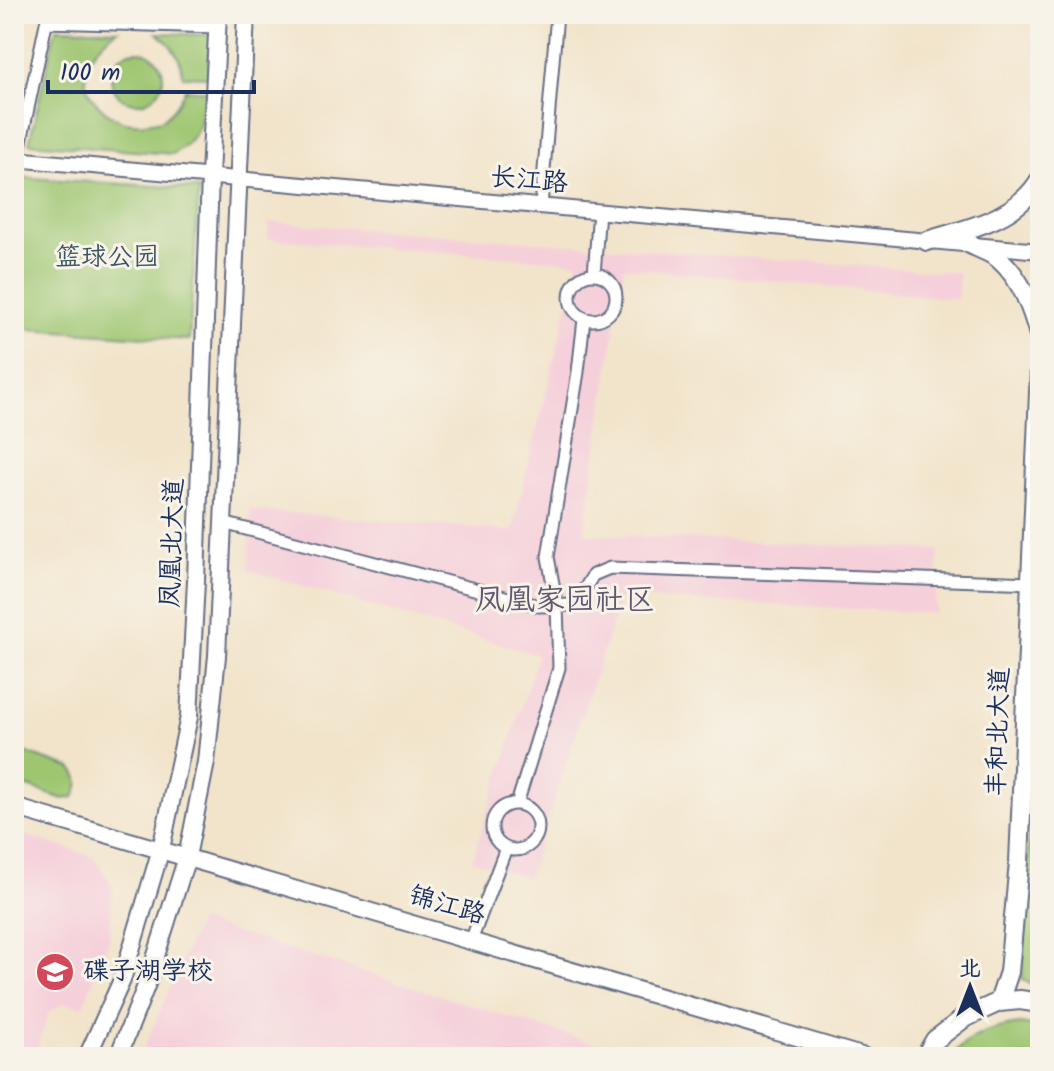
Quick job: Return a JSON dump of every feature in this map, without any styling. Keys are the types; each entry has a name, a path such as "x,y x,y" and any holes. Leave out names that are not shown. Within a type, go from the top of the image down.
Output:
{"highway":[{"path":"927,241 993,221 1016,207 1040,180"},
{"path":"970,244 998,257 1011,272 1028,299 1040,338"},
{"name":"丰和北大道","path":"999,1002 1009,972 1019,862 1040,369"},
{"path":"925,1057 935,1040 964,1018 999,1002 1020,1000 1040,1003"}],"main road":[{"name":"凤凰北大道","path":"118,1057 148,981 187,857 206,762 217,656 246,14"},
{"name":"凤凰北大道","path":"87,1057 122,980 161,849 189,717 218,20"},
{"name":"锦江路","path":"14,807 865,1057"}],"street":[{"path":"541,206 557,14"},
{"path":"15,160 48,18 218,20"},
{"name":"长江路","path":"15,160 1040,251"},
{"path":"594,274 599,211"},
{"path":"594,274 614,287 615,303 607,316 592,321 584,319 573,310 569,296 575,282 594,274"},
{"path":"517,804 559,668 557,605 548,557 584,319"},
{"path":"223,523 539,606 575,605 593,575 610,568 1031,583"},
{"path":"524,805 536,816 538,832 535,839 522,849 506,848 495,839 493,818 503,807 524,805"},
{"path":"471,941 506,848"}],"shaded area":[{"path":"269,222 959,273 957,299 624,267 584,534 939,550 935,613 621,597 528,878 472,860 538,655 249,570 250,510 512,531 578,262 268,239"},
{"name":"碟子湖学校","path":"14,832 93,856 113,886 109,941 83,1007 64,1003 49,1012 34,1057 14,1057"},
{"path":"199,921 607,1047 602,1057 140,1057"}],"green space":[{"path":"56,28 118,30 91,57 86,78 94,100 119,120 128,123 159,121 179,102 185,89 207,91 201,119 189,142 173,154 29,143"},
{"path":"157,33 210,35 208,77 183,76 175,52"},
{"path":"137,51 155,59 163,77 155,95 137,103 119,95 111,77 119,59"},
{"name":"篮球公园","path":"15,177 199,189 189,340 14,328"},
{"path":"1040,582 1040,984 1030,984 1022,979"},
{"path":"14,749 71,768 78,782 74,797 63,799 14,782"},
{"path":"1020,1024 1040,1027 1040,1057 950,1057 982,1034"}],"place":[{"name":"碟子湖学校","path":"55,972"}],"district":[{"name":"凤凰家园社区","path":"565,601"}]}
